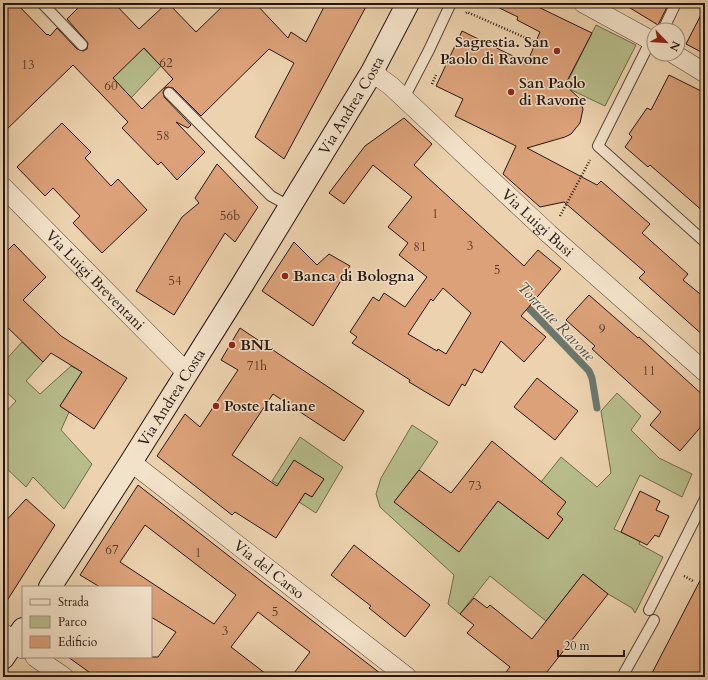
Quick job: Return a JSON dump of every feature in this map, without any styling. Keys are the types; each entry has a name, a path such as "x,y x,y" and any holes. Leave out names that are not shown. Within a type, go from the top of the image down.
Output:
{"main road":[{"name":"Via Andrea Costa","path":"51,586 131,462 239,290 372,72 401,7"}],"street":[{"path":"583,3 646,32"},
{"path":"686,61 705,73"},
{"name":"Via Luigi Busi","path":"372,72 391,86 555,239 705,372"},
{"name":"Via Luigi Breventani","path":"3,187 187,373"},
{"name":"Via del Carso","path":"131,462 408,677"},
{"path":"36,658 64,677"}],"lane":[{"path":"42,3 82,45"},
{"path":"404,98 430,50 450,3"},
{"path":"665,22 676,3"},
{"path":"646,56 598,146 705,242"},
{"path":"169,93 271,196 289,206"},
{"path":"649,610 705,499"},
{"path":"622,677 654,620"}],"path":[{"path":"464,18 467,12 535,42"},
{"path":"557,221 598,146"},
{"path":"686,578 693,581"}],"green space":[{"path":"596,25 636,45 605,106 565,87"},
{"path":"132,36 161,66 131,98 113,78"},
{"path":"22,342 43,362 26,381 40,394 71,366 82,372 60,406 69,412 61,430 92,464 64,509 33,477 26,487 3,465 3,415 16,401 3,389 3,363"},
{"path":"617,393 641,416 631,430 659,458 692,474 682,497 640,475 614,529 640,541 639,544 663,557 635,613 632,608 608,594 583,574 546,621 490,576 460,614 448,604 454,575 380,507 376,494 381,478 412,425 438,442 395,501 459,551 498,501 548,539 563,519 557,514 565,502 541,482 561,457 597,487 611,473 601,411"},
{"path":"300,437 343,467 316,513 299,502 305,493 312,497 323,480 287,489 272,481"}],"building":[{"path":"3,3 16,3 47,35 48,34 50,36 57,28 77,49 83,51 87,49 88,43 67,19 83,3 114,3 139,29 168,3 196,32 226,3 255,3 288,38 291,32 306,42 326,3 368,3 284,159 255,137 294,63 269,49 201,116 173,88 165,88 163,92 164,97 191,125 188,128 176,122 205,152 177,180 161,162 158,165 122,128 128,122 73,65 3,133","holes":["144,48 173,79 142,109 113,78"]},
{"path":"489,3 530,3 592,33 565,85 579,98 583,109 580,123 571,134 565,137 527,148 597,185 601,181 650,224 642,233 688,274 683,280 705,298 705,337 639,278 645,272 564,202 540,207 503,174 516,146 455,116 463,99 436,86 462,31 527,63 540,32 517,20 518,17"},
{"path":"622,3 669,3 660,22 653,22"},
{"path":"705,7 705,54 686,44"},
{"path":"669,75 705,93 705,213 650,165 648,167 625,147 632,137 629,134 647,108 651,110"},
{"path":"404,118 432,144 414,165 524,266 538,250 561,269 521,316 546,337 524,362 501,341 482,373 474,369 465,386 462,384 449,406 409,382 410,380 352,343 357,337 350,332 373,297 379,301 384,293 405,307 427,277 399,255 408,243 388,227 412,197 373,165 344,204 329,193 365,146","holes":["443,288 471,313 446,354 438,349 437,351 408,334 431,299 433,301"]},
{"path":"62,123 91,152 85,158 111,186 118,179 147,210 102,253 73,223 80,216 53,188 45,196 17,167"},
{"path":"217,164 258,207 235,242 225,233 174,315 136,291 182,217 199,203 195,198"},
{"path":"294,242 317,265 329,254 350,266 313,326 262,291"},
{"path":"14,244 46,277 23,300 61,336 127,378 94,429 60,406 82,372 51,353 43,362 3,323 3,255"},
{"path":"589,295 638,338 639,337 705,397 705,422 680,451 650,425 661,412 592,349 595,346 566,320"},
{"path":"240,328 364,411 344,441 273,394 232,455 277,486 294,460 324,479 312,497 305,493 276,538 235,512 232,515 157,456 185,414 200,427 238,370 221,360"},
{"path":"537,378 578,411 555,440 514,407"},
{"path":"492,441 566,502 557,514 563,519 548,539 498,501 459,552 394,502 419,470 451,493"},
{"path":"138,485 385,677 291,677 310,652 258,612 231,647 270,677 96,677 69,658 158,657 176,632 152,618 152,586 98,586 80,575","holes":["145,525 236,595 214,624 120,562"]},
{"path":"640,491 660,501 656,510 669,516 659,537 655,535 647,545 621,532"},
{"path":"26,499 55,525 3,607 3,524"},
{"path":"354,545 430,605 405,637 369,608 371,606 331,575"},
{"path":"705,571 705,677 650,677"},
{"path":"583,574 608,594 543,677 502,677 510,667 467,633 474,625 460,614 474,598 487,608 490,605 532,639"}],"waterway":[{"name":"Torrente Ravone","path":"522,301 589,371 592,378 597,408"}],"place":[{"name":"Sagrestia. San Paolo di Ravone","path":"557,51"},
{"name":"San Paolo di Ravone","path":"511,92"},
{"name":"Banca di Bologna","path":"285,276"},
{"name":"BNL","path":"232,345"},
{"name":"Poste Italiane","path":"216,406"}]}
